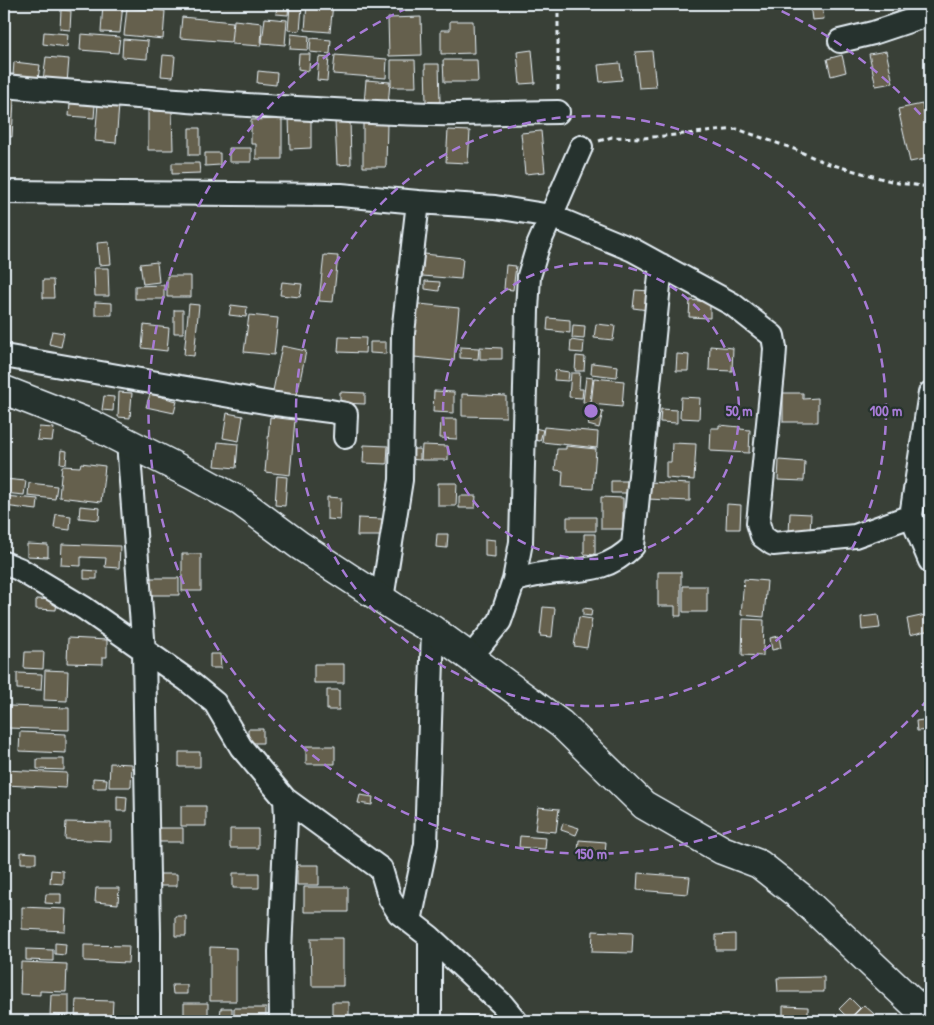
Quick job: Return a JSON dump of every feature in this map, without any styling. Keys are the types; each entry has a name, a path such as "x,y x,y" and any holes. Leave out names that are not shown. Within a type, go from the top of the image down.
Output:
{"street":[{"path":"840,41 872,33 930,14"},
{"path":"4,86 176,101 344,111 433,114 558,112"},
{"path":"470,658 500,621 514,580 521,542 529,276 538,246 581,147"},
{"path":"4,192 341,195 495,207 551,216 633,250 661,265 732,304 773,336 775,348 774,364 758,523 762,536 773,544 855,536 911,516"},
{"path":"382,599 401,480 403,333 418,202"},
{"path":"514,580 546,573 599,568 624,555 633,546 661,265"},
{"path":"4,356 276,404 338,412 346,414 345,437"},
{"path":"4,390 91,424 242,502 299,544 433,630 561,724 644,805 722,850 759,864 802,898 930,1019"},
{"path":"930,393 911,516 930,561"},
{"path":"128,442 144,651 149,1021"},
{"path":"4,563 84,608 188,680 215,703 242,747 285,798 381,869 390,899 399,913 430,937 502,1004 516,1021"},
{"path":"410,921 426,844 433,630"},
{"path":"281,1021 280,952 286,817 285,798"},
{"path":"430,937 430,1021"}],"path":[{"path":"558,4 558,112"},
{"path":"581,147 612,137 643,138 737,128 826,163 898,182 930,187"}],"building":[{"path":"103,4 123,4 120,33 101,32"},
{"path":"277,4 289,4 288,15 276,14"},
{"path":"307,4 333,4 330,32 305,30"},
{"path":"810,4 822,4 824,19 812,20"},
{"path":"895,4 924,4 926,10 900,18"},
{"path":"290,6 302,7 300,31 288,30"},
{"path":"127,8 165,11 163,39 124,35"},
{"path":"61,10 71,11 70,30 60,29"},
{"path":"182,17 233,22 231,42 180,38"},
{"path":"421,17 422,55 389,56 388,18"},
{"path":"265,18 287,20 285,45 262,43"},
{"path":"234,20 262,23 261,46 232,44"},
{"path":"450,21 473,21 474,53 441,54 441,30 450,30"},
{"path":"44,32 68,34 67,47 43,44"},
{"path":"81,34 120,37 118,53 80,50"},
{"path":"291,34 309,36 308,50 290,49"},
{"path":"311,38 331,40 330,54 310,52"},
{"path":"123,39 148,41 147,59 122,57"},
{"path":"532,50 535,83 520,84 517,52"},
{"path":"652,51 656,87 639,88 635,52"},
{"path":"886,51 893,83 876,86 869,54"},
{"path":"299,54 310,54 309,71 298,69"},
{"path":"163,55 175,56 173,77 161,76"},
{"path":"335,55 387,59 386,78 333,74"},
{"path":"842,55 846,72 831,76 827,59"},
{"path":"46,57 69,59 67,83 43,81"},
{"path":"319,57 329,58 327,81 317,80"},
{"path":"391,60 415,60 416,87 391,87"},
{"path":"443,60 477,60 478,82 444,82"},
{"path":"14,62 40,65 38,79 13,76"},
{"path":"620,63 622,80 600,82 598,65"},
{"path":"425,64 439,64 440,102 426,102"},
{"path":"258,71 277,73 276,85 257,83"},
{"path":"366,80 390,82 388,106 364,104"},
{"path":"4,99 14,99 12,137 4,136"},
{"path":"70,103 95,105 94,118 69,116"},
{"path":"98,103 119,105 116,143 95,141"},
{"path":"922,104 930,143 930,158 910,162 898,109"},
{"path":"148,111 172,111 173,150 148,150"},
{"path":"311,116 311,148 290,149 289,117"},
{"path":"282,119 282,159 256,159 256,144 251,144 251,120"},
{"path":"350,120 351,164 337,165 335,121"},
{"path":"363,123 387,123 386,167 363,167"},
{"path":"189,128 200,128 200,155 189,155"},
{"path":"448,130 470,131 468,163 446,162"},
{"path":"541,131 545,172 525,174 521,133"},
{"path":"229,148 251,148 251,162 229,162"},
{"path":"205,153 220,153 220,165 205,166"},
{"path":"172,163 199,163 200,173 172,174"},
{"path":"109,242 111,264 99,265 97,243"},
{"path":"424,254 463,258 461,279 422,276"},
{"path":"324,255 338,256 333,302 319,301"},
{"path":"157,262 159,282 143,284 140,264"},
{"path":"506,265 516,266 513,290 504,289"},
{"path":"94,268 108,268 109,296 95,296"},
{"path":"167,276 191,276 191,297 167,297"},
{"path":"43,280 53,280 54,298 43,298"},
{"path":"425,281 440,282 439,291 425,289"},
{"path":"282,282 302,284 300,297 280,295"},
{"path":"164,285 164,299 135,299 135,286"},
{"path":"635,290 650,291 648,310 633,308"},
{"path":"690,300 710,302 710,318 689,317"},
{"path":"95,302 112,303 112,315 95,315"},
{"path":"409,303 459,308 454,361 404,356"},
{"path":"189,304 199,305 194,356 184,355"},
{"path":"231,305 247,307 246,317 229,315"},
{"path":"174,310 183,310 183,333 174,333"},
{"path":"249,315 278,318 274,355 244,352"},
{"path":"548,318 570,320 570,333 547,330"},
{"path":"596,324 615,326 613,340 594,338"},
{"path":"144,325 169,328 167,351 142,348"},
{"path":"573,325 585,326 584,339 572,338"},
{"path":"52,331 64,333 61,347 49,344"},
{"path":"339,337 366,338 365,353 338,352"},
{"path":"571,340 584,342 583,353 570,352"},
{"path":"370,342 386,342 386,354 370,353"},
{"path":"282,346 306,351 296,400 272,396"},
{"path":"710,346 733,348 732,371 709,370"},
{"path":"460,347 479,348 478,359 460,358"},
{"path":"480,347 502,348 502,359 480,359"},
{"path":"677,354 689,355 688,371 676,371"},
{"path":"576,356 585,357 584,371 575,371"},
{"path":"592,363 618,366 617,377 591,374"},
{"path":"555,370 569,372 568,381 554,380"},
{"path":"571,373 580,373 579,389 583,389 582,398 569,397"},
{"path":"586,377 593,378 590,403 583,402"},
{"path":"594,378 624,381 622,407 591,404"},
{"path":"434,391 454,392 454,413 433,412"},
{"path":"119,392 132,393 130,418 118,417"},
{"path":"340,392 365,393 365,404 340,403"},
{"path":"783,393 803,393 803,399 818,398 818,422 783,422"},
{"path":"150,394 177,401 174,413 146,407"},
{"path":"462,394 506,396 506,417 462,416"},
{"path":"104,396 114,397 113,411 102,410"},
{"path":"681,397 700,398 699,419 680,418"},
{"path":"661,409 677,410 677,423 660,422"},
{"path":"592,410 603,412 599,428 588,425"},
{"path":"227,413 243,416 239,441 223,438"},
{"path":"270,417 295,420 290,475 265,472"},
{"path":"441,419 457,419 457,439 440,438"},
{"path":"719,425 750,430 749,453 710,451 711,428 719,428"},
{"path":"39,427 54,428 52,441 37,440"},
{"path":"530,427 543,430 540,441 528,439"},
{"path":"544,427 598,432 597,448 542,442"},
{"path":"218,442 238,444 236,468 215,466"},
{"path":"672,443 696,444 694,480 666,478 666,462 671,462"},
{"path":"364,445 388,446 387,464 363,463"},
{"path":"422,445 448,446 448,460 421,460"},
{"path":"566,446 596,449 593,489 562,487 563,471 555,470 557,449 566,449"},
{"path":"409,449 420,449 420,460 409,459"},
{"path":"61,450 67,451 66,464 60,463"},
{"path":"779,460 805,462 804,481 778,480"},
{"path":"81,463 105,466 101,502 59,497 62,466 80,467"},
{"path":"277,476 287,477 285,506 275,505"},
{"path":"4,479 26,481 24,495 4,493"},
{"path":"611,481 628,481 628,493 611,493"},
{"path":"648,482 690,484 690,501 647,499"},
{"path":"29,483 57,486 55,499 28,496"},
{"path":"438,483 457,483 456,506 438,506"},
{"path":"4,496 38,499 37,510 4,506"},
{"path":"459,496 476,496 475,508 459,508"},
{"path":"327,497 341,498 340,520 327,519"},
{"path":"601,497 623,498 623,529 601,529"},
{"path":"727,504 741,505 740,529 726,529"},
{"path":"80,506 100,508 99,520 79,518"},
{"path":"790,513 811,514 810,535 789,534"},
{"path":"56,514 71,516 70,530 54,528"},
{"path":"567,517 596,517 596,531 567,531"},
{"path":"358,518 382,519 382,536 357,536"},
{"path":"437,534 448,534 447,548 436,547"},
{"path":"584,534 595,534 595,555 584,554"},
{"path":"485,539 495,540 495,557 485,556"},
{"path":"27,544 48,545 48,557 27,556"},
{"path":"62,544 120,546 119,568 105,567 106,558 81,557 81,566 61,565"},
{"path":"182,554 201,554 201,591 182,591"},
{"path":"84,570 97,571 97,579 84,579"},
{"path":"658,572 681,572 681,616 675,616 675,606 658,606"},
{"path":"147,578 179,578 179,595 147,595"},
{"path":"744,579 767,581 764,617 741,615"},
{"path":"683,586 707,586 707,612 683,612"},
{"path":"36,599 57,600 56,610 36,609"},
{"path":"543,607 555,608 552,637 540,636"},
{"path":"583,608 592,609 591,616 583,615"},
{"path":"930,614 930,630 910,635 907,619"},
{"path":"878,615 880,628 862,630 861,617"},
{"path":"579,617 592,619 587,648 574,646"},
{"path":"743,619 764,620 763,656 742,655"},
{"path":"779,636 781,648 772,650 770,638"},
{"path":"68,638 107,640 107,657 103,657 103,664 67,663"},
{"path":"25,652 44,652 43,669 24,668"},
{"path":"210,654 220,654 221,668 210,668"},
{"path":"314,664 344,664 344,683 314,683"},
{"path":"45,670 68,671 67,701 44,700"},
{"path":"17,673 42,674 41,690 17,689"},
{"path":"327,690 339,690 339,710 327,710"},
{"path":"9,706 69,708 69,730 8,728"},
{"path":"930,719 930,730 917,731 916,721"},
{"path":"248,729 263,729 263,743 248,743"},
{"path":"20,732 66,734 66,753 19,751"},
{"path":"306,746 335,746 335,764 306,764"},
{"path":"179,752 200,752 200,767 179,767"},
{"path":"37,759 64,759 64,770 37,769"},
{"path":"110,763 132,764 131,787 109,787"},
{"path":"5,770 67,773 66,788 5,785"},
{"path":"93,778 107,779 106,788 93,788"},
{"path":"360,795 373,797 372,805 358,803"},
{"path":"117,796 127,797 126,811 117,811"},
{"path":"181,806 206,806 206,826 181,826"},
{"path":"538,807 559,809 556,832 535,830"},
{"path":"66,822 111,823 111,841 65,839"},
{"path":"563,823 579,828 576,835 561,830"},
{"path":"155,828 183,828 183,842 155,842"},
{"path":"230,829 258,829 258,848 230,848"},
{"path":"520,836 546,838 545,849 519,847"},
{"path":"579,840 606,842 605,854 578,852"},
{"path":"21,852 36,853 36,863 21,863"},
{"path":"297,865 319,865 319,885 297,885"},
{"path":"51,870 63,871 63,884 50,883"},
{"path":"233,873 259,873 259,888 233,888"},
{"path":"638,873 690,877 688,894 637,890"},
{"path":"158,874 177,874 177,886 158,886"},
{"path":"304,887 348,887 348,912 304,912"},
{"path":"96,888 119,888 118,904 95,902"},
{"path":"46,894 61,894 61,904 45,903"},
{"path":"22,907 66,909 65,931 22,929"},
{"path":"175,916 186,916 186,936 175,936"},
{"path":"593,931 633,933 632,953 592,952"},
{"path":"735,934 735,950 716,950 716,935"},
{"path":"311,938 343,938 343,986 312,986"},
{"path":"55,943 66,944 65,955 55,954"},
{"path":"84,945 129,946 128,963 84,961"},
{"path":"210,947 236,948 236,1001 210,1001"},
{"path":"26,949 53,950 53,961 26,960"},
{"path":"21,962 67,964 66,992 40,991 40,995 20,994"},
{"path":"824,977 824,992 778,992 777,978"},
{"path":"172,985 187,985 187,994 173,994"},
{"path":"51,995 69,995 69,1016 50,1015"},
{"path":"850,998 860,1008 849,1019 839,1009"},
{"path":"76,1000 113,1001 112,1019 75,1018"},
{"path":"332,1002 349,1002 349,1021 332,1021"},
{"path":"184,1003 208,1003 208,1021 195,1021 195,1016 184,1017"},
{"path":"864,1005 882,1021 852,1021 850,1019"},
{"path":"783,1006 808,1007 808,1017 783,1016"},
{"path":"221,1008 232,1008 232,1016 220,1016"},
{"path":"234,1008 266,1008 266,1021 234,1021"},
{"path":"459,1015 487,1016 487,1021 459,1021"}]}
